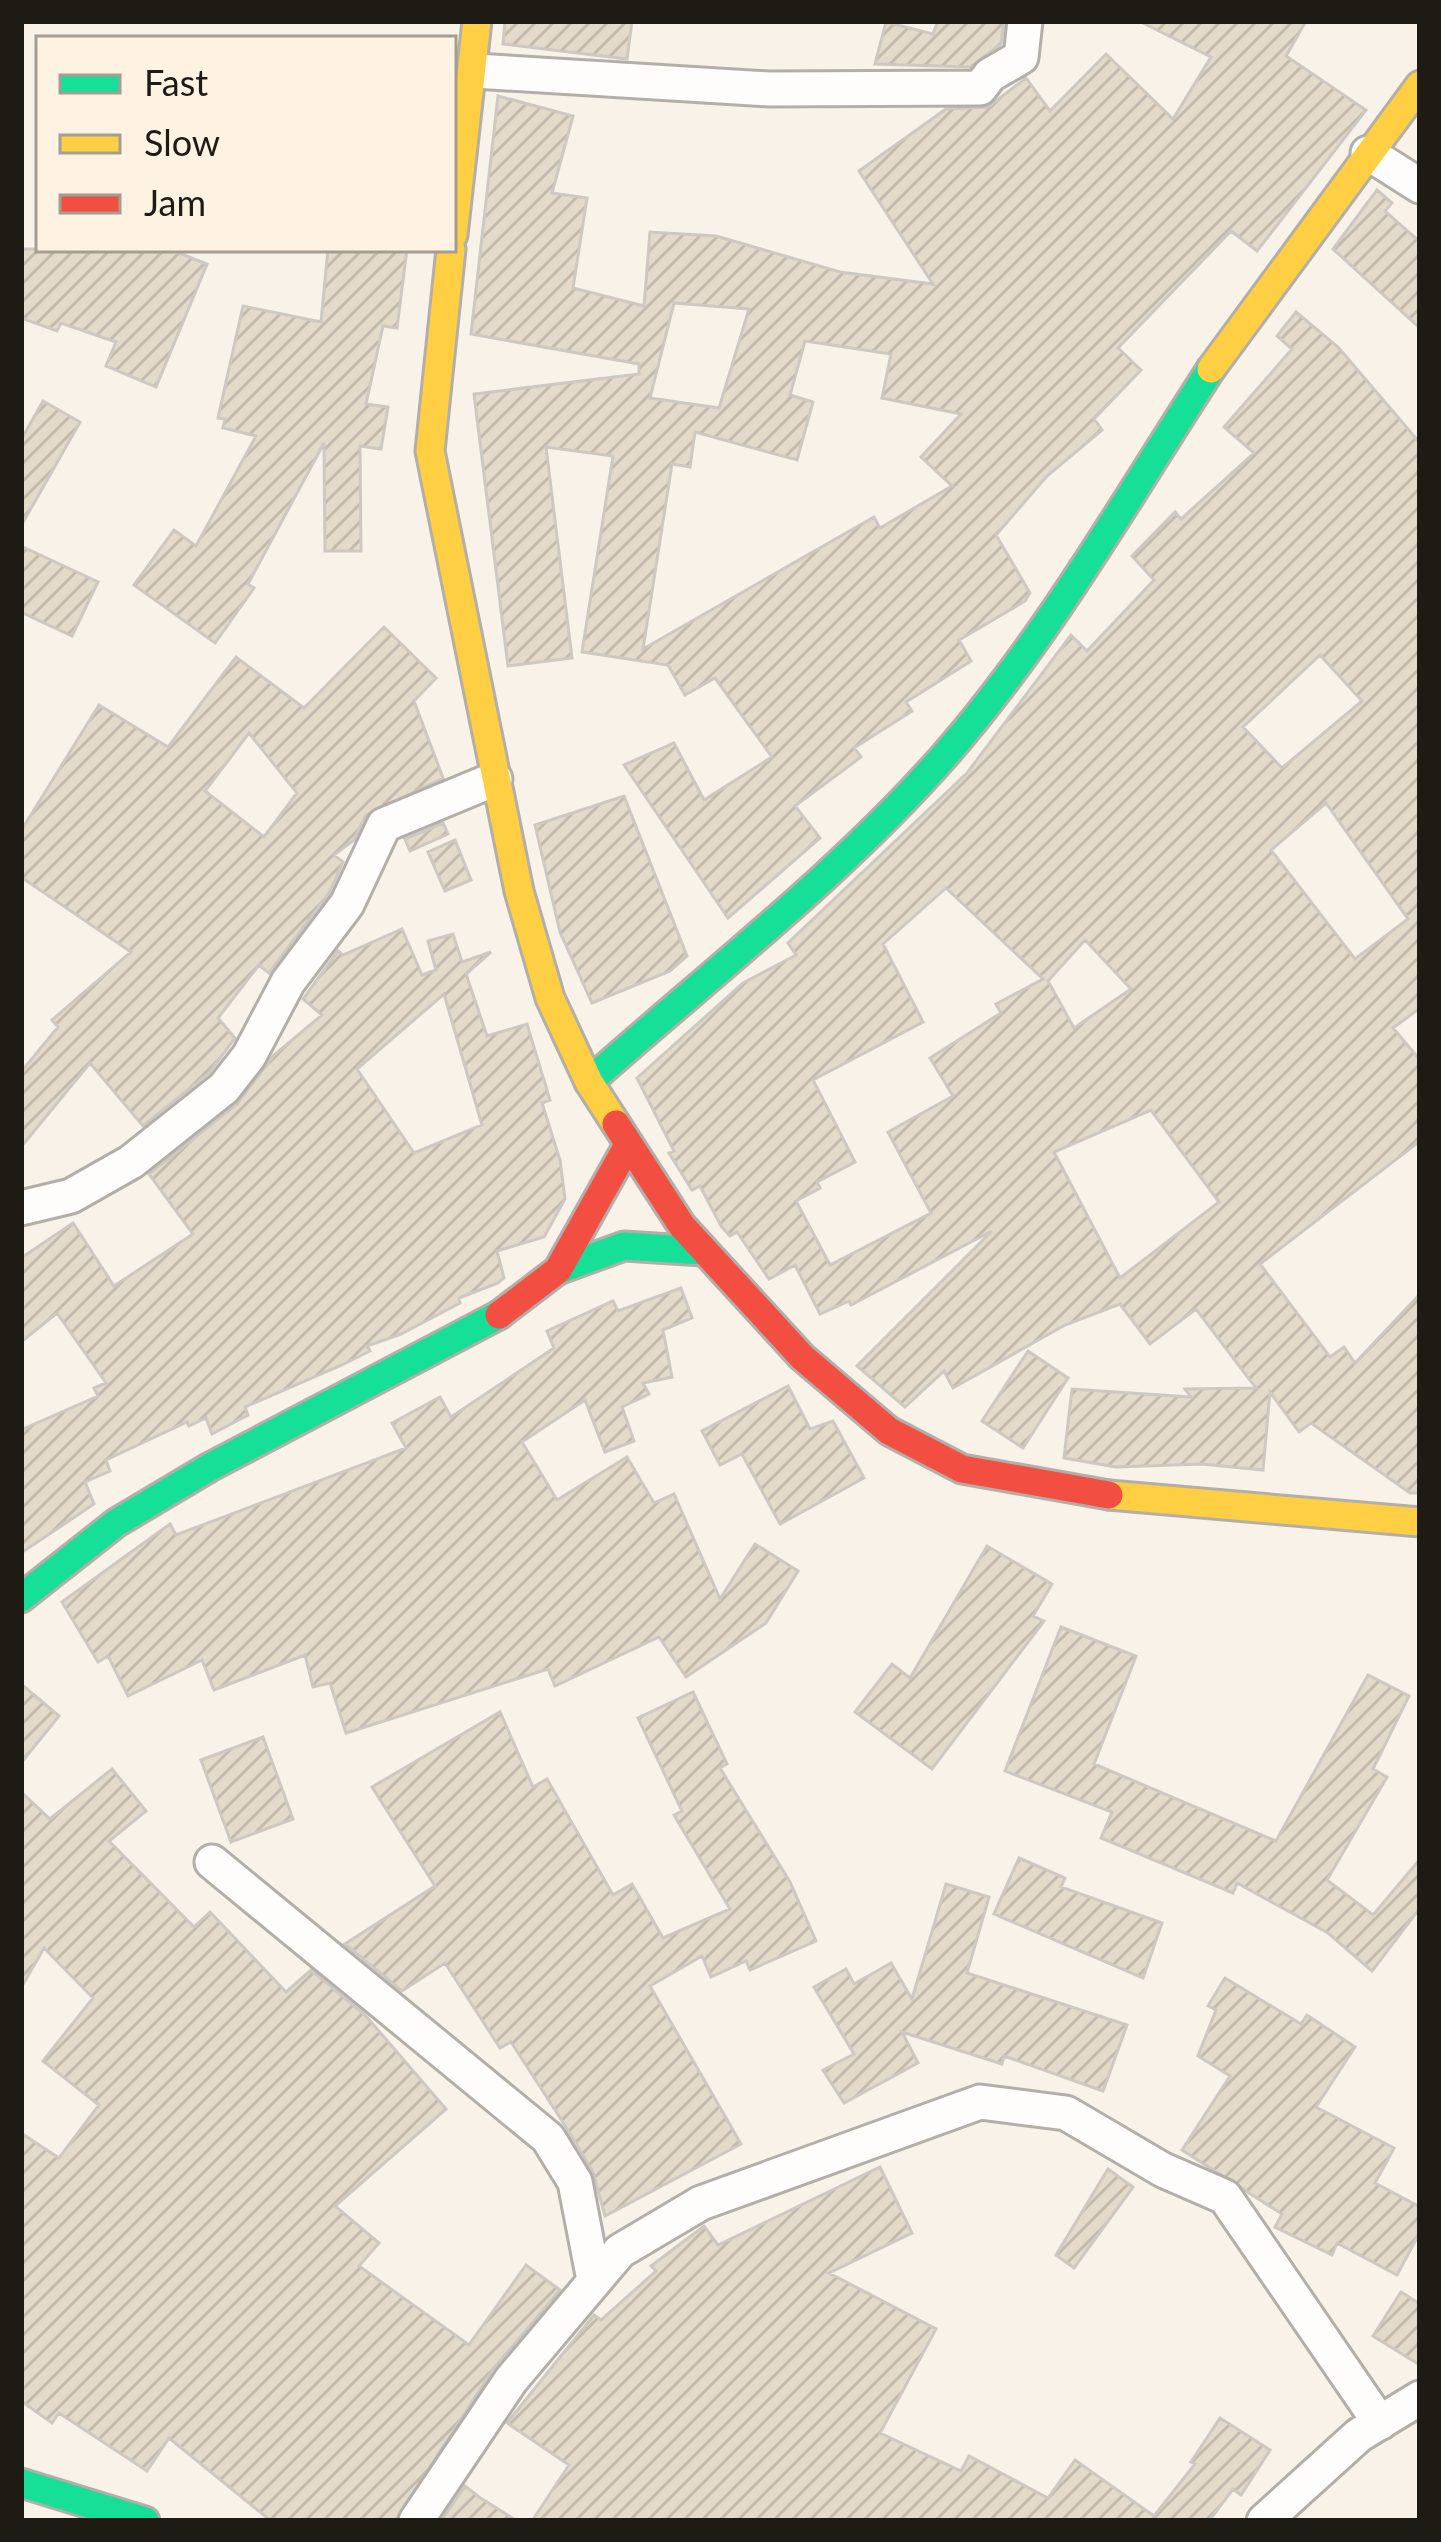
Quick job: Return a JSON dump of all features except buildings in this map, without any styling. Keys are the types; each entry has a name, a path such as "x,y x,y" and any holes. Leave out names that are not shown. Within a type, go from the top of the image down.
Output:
{"street":[{"path":"456,214 477,21"},
{"path":"475,71 769,89 980,88 990,75 1021,57 1025,21"},
{"path":"589,1082 864,837 947,753 1036,636 1234,334 1420,85"},
{"path":"1368,153 1420,186"},
{"path":"451,252 430,451 495,779 550,998 589,1082 703,1251 802,1357 889,1431 962,1469 1106,1495 1420,1522"},
{"path":"21,1208 71,1196 131,1162 224,1088 249,1056 288,982 347,904 384,825 495,779"},
{"path":"558,1270 628,1145"},
{"path":"21,1598 135,1512 514,1306 558,1270 624,1246 703,1251"},
{"path":"212,1862 548,2138 575,2182 594,2280"},
{"path":"416,2521 512,2380 620,2251 701,2203 980,2102 1066,2114 1163,2170 1226,2198 1380,2423"},
{"path":"1264,2521 1359,2435 1420,2398"},
{"path":"21,2483 145,2521"},
{"path":"21,2511 57,2521"}],"traffic: fast":[{"path":"589,1082 819,882 946,754 1053,615 1211,369"},
{"path":"558,1270 624,1246 703,1251"},
{"path":"21,1598 116,1523 210,1467 499,1315"},
{"path":"21,2483 145,2521"}],"traffic: slow":[{"path":"456,208 477,21"},
{"path":"1211,369 1420,85"},
{"path":"451,252 430,451 519,891 550,998 589,1082 616,1124"},
{"path":"1109,1495 1420,1522"}],"traffic: jam":[{"path":"616,1124 682,1226 802,1357 889,1431 962,1469 1109,1495"},
{"path":"499,1315 558,1270 628,1145"}]}
